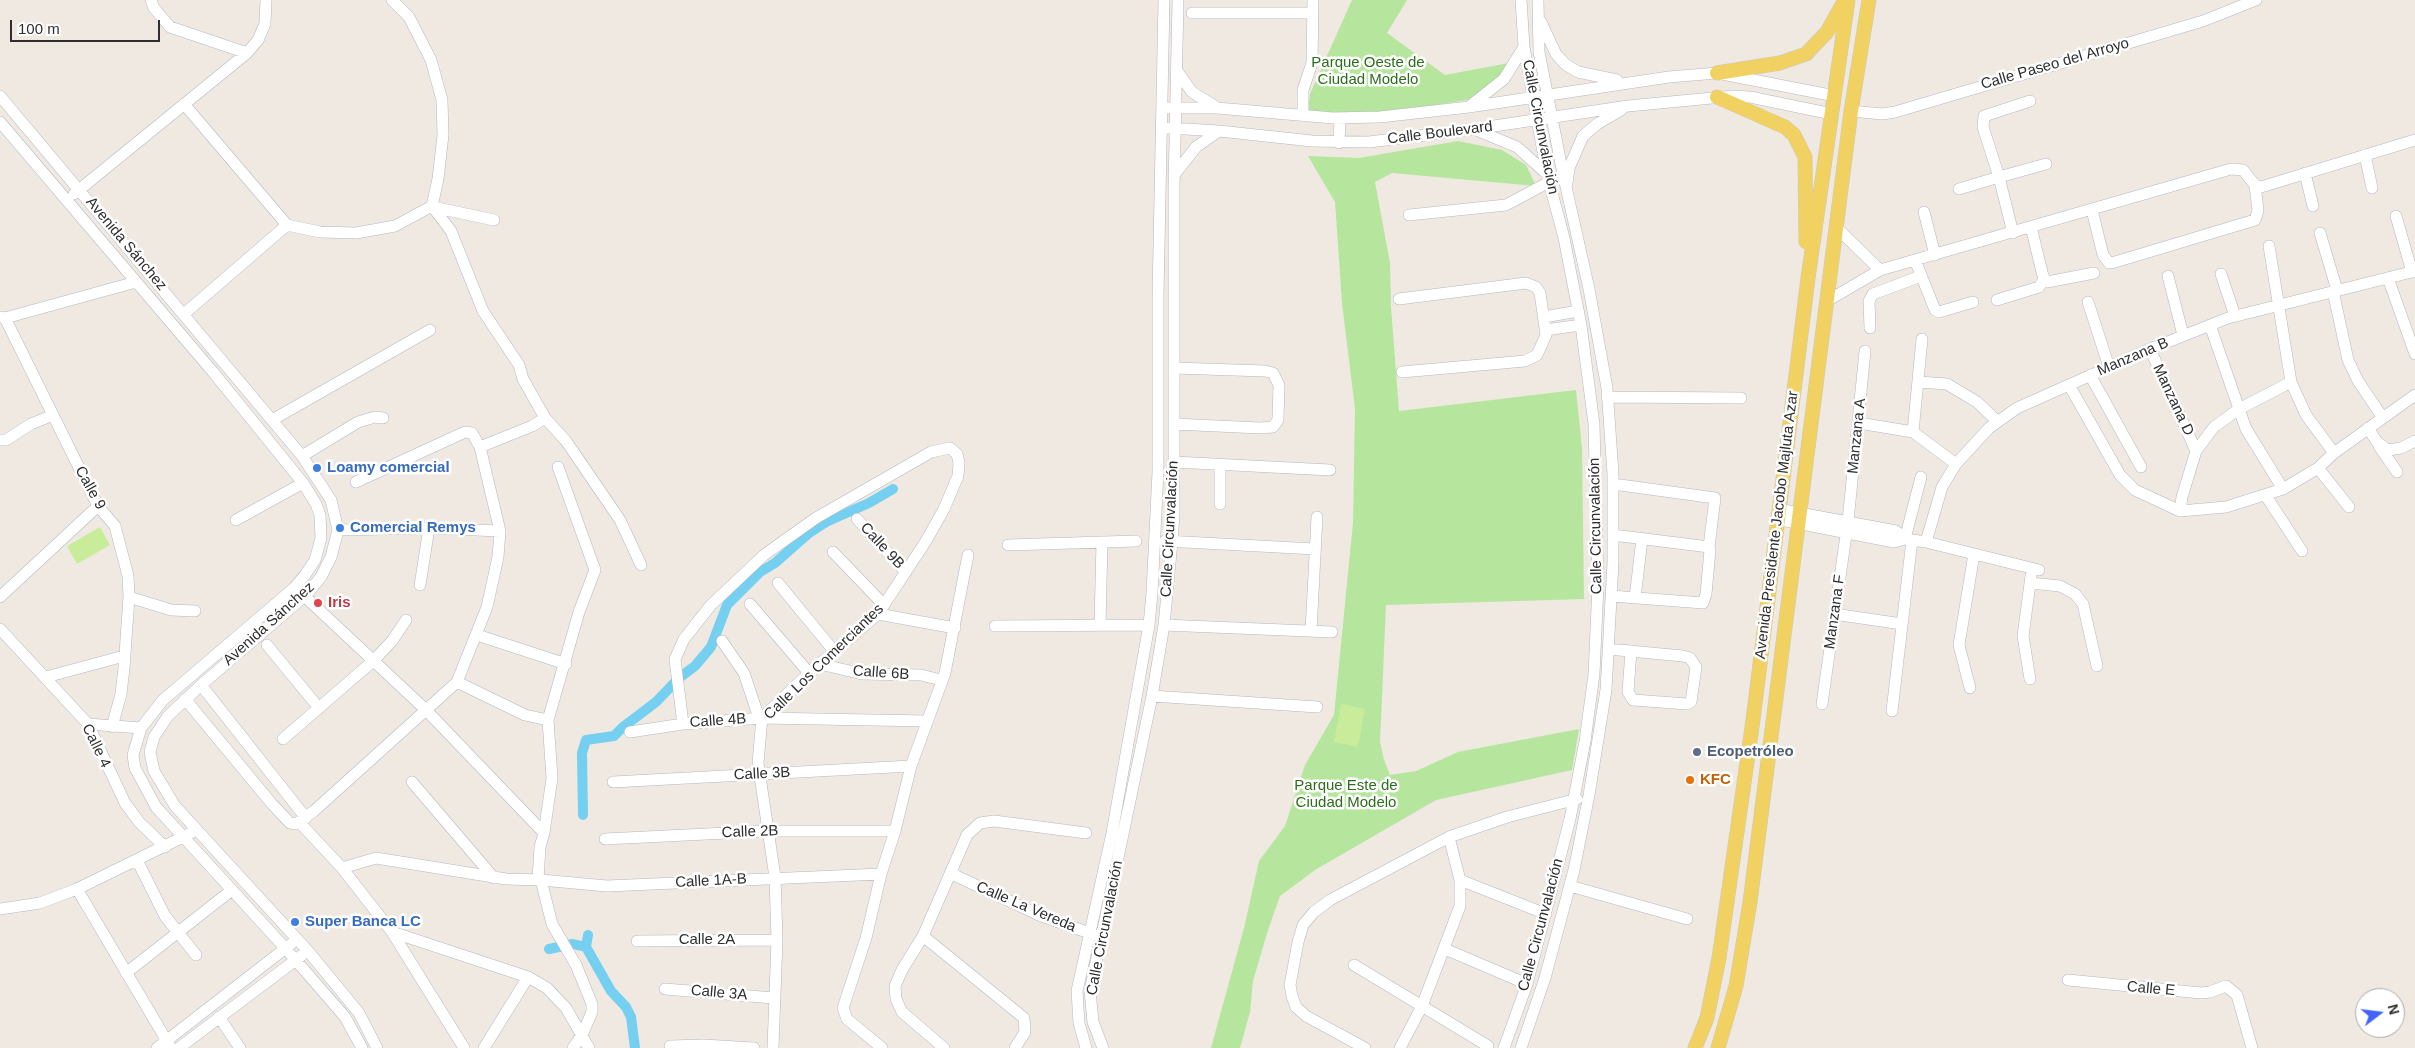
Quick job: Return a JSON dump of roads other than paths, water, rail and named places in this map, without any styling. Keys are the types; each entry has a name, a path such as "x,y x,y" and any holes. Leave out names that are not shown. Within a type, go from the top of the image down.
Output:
{"main road":[{"path":"1717,73 1780,63 1806,54 1827,32 1847,0"},
{"name":"Avenida Presidente Jacobo Majluta Azar","path":"1695,1048 1707,1018 1719,958 1753,720 1808,278 1847,0"},
{"name":"Avenida Presidente Jacobo Majluta Azar","path":"1718,1048 1736,986 1743,949 1851,111 1869,0"},
{"path":"1717,97 1785,128 1794,135 1806,157 1808,278"}],"street":[{"path":"151,0 154,8 170,27 247,53"},
{"path":"67,200 247,53 258,40 265,24 266,0"},
{"path":"392,0 408,17 431,60 442,100 443,135 438,179 432,206 451,231 483,311 519,365 523,379 545,418 566,441 620,520 641,565"},
{"name":"Calle Circunvalación","path":"1103,1048 1093,1022 1090,991 1152,696 1164,625 1172,542 1174,462 1174,175 1176,129 1169,108 1164,0"},
{"name":"Calle Circunvalación","path":"1086,1048 1079,1024 1077,991 1088,933 1112,832 1149,625 1158,472 1158,306 1163,127 1177,71 1178,0"},
{"path":"1303,116 1303,90 1312,63 1312,0"},
{"name":"Calle Circunvalación","path":"1504,1048 1527,984 1546,914 1585,741 1594,674 1598,585 1594,424 1581,325 1548,178 1524,47 1522,0"},
{"name":"Calle Circunvalación","path":"1521,1048 1545,978 1570,886 1589,795 1606,690 1613,535 1613,484 1607,397 1589,289 1539,52 1538,0"},
{"name":"Calle Paseo del Arroyo","path":"1851,111 1882,114 1895,112 2204,21 2256,0"},
{"path":"1192,13 1312,13"},
{"path":"1538,13 1556,54 1566,64 1578,72 1591,76 1634,82"},
{"path":"1469,107 1504,79 1524,47"},
{"path":"1177,71 1192,92 1217,108"},
{"name":"Calle Boulevard","path":"1169,108 1217,108 1340,118 1380,117 1469,107 1634,82 1717,73 1835,96"},
{"name":"Avenida Sánchez","path":"0,96 302,456 331,500 338,530 335,545 326,569 306,595 186,699 161,726 154,737 150,752 154,771 175,806 308,951 359,1013 377,1048"},
{"name":"Calle Boulevard","path":"1163,127 1339,143 1370,142 1628,106 1717,97 1750,97 1832,114"},
{"path":"2013,233 1999,177 1983,127 1984,116 2030,101"},
{"path":"184,104 287,225 320,232 356,233 395,226 432,206 494,220"},
{"path":"1567,187 1569,168 1583,136 1597,124 1628,106"},
{"path":"2,124 15,115"},
{"path":"1339,143 1340,118"},
{"name":"Avenida Sánchez","path":"2,124 213,372 303,483 320,515 321,538 315,560 294,588 163,700 141,728 133,755 135,768 156,808 185,837 345,1017 362,1048"},
{"path":"1409,214 1506,205 1548,178 1517,147 1474,129"},
{"path":"1174,175 1196,147 1218,131"},
{"path":"2255,185 2265,186 2415,140"},
{"path":"2365,156 2372,188"},
{"path":"1959,188 2046,164"},
{"path":"1827,301 1880,270 2236,168 2243,170 2255,185 2258,211 2255,220 2109,263 2103,255 2092,210"},
{"path":"2305,174 2313,206"},
{"path":"1924,212 1935,254"},
{"path":"2396,216 2414,272"},
{"path":"184,314 287,225"},
{"path":"1836,228 1880,270"},
{"path":"2031,228 2044,279 2047,282 2094,273"},
{"path":"2320,233 2335,291 2348,360 2358,380 2383,418"},
{"path":"2269,246 2291,382 2306,415 2334,453"},
{"path":"1916,260 1920,276 1933,307 1939,312 1973,302"},
{"name":"Manzana B","path":"1926,542 1942,487 1956,464 1974,442 1997,421 2017,408 2183,335 2234,316 2414,272"},
{"path":"2221,274 2234,316"},
{"path":"1870,328 1869,301 1873,294 1920,276"},
{"path":"2168,276 2183,335"},
{"path":"2388,278 2415,354"},
{"path":"1997,300 2038,287 2044,279"},
{"path":"2,318 136,282"},
{"path":"1399,299 1526,283 1536,287 1540,293 1545,330 1544,341 1537,355 1525,361 1402,372"},
{"path":"1574,292 1589,289"},
{"path":"2088,302 2109,367"},
{"path":"1544,317 1578,311"},
{"name":"Calle 9","path":"2,318 98,506 115,526 128,576 129,597 121,694 112,727"},
{"path":"1545,330 1581,325"},
{"path":"2210,325 2246,429 2283,488"},
{"path":"272,420 430,330"},
{"path":"1913,432 1922,339"},
{"name":"Manzana D","path":"2150,349 2196,451"},
{"name":"Manzana A","path":"1848,521 1865,351"},
{"path":"1174,368 1266,371 1273,373 1279,385 1278,420 1273,427 1174,424"},
{"path":"2090,375 2141,467"},
{"path":"1918,382 1947,384 1977,402 1997,421"},
{"path":"2180,511 2182,497 2196,451 2214,427 2239,409 2291,382"},
{"path":"2069,385 2120,475 2135,490 2180,511 2226,507 2266,496 2283,488 2318,468 2334,453 2415,395"},
{"path":"1607,397 1741,398"},
{"path":"0,440 6,440 31,424 53,415"},
{"path":"302,456 358,422 375,417 383,418"},
{"path":"480,447 532,426 545,418"},
{"path":"1859,423 1913,432 1956,464"},
{"path":"2368,428 2397,472"},
{"path":"186,699 272,804 290,822 303,820 457,682 487,606 498,557 500,531 480,447 472,433 465,432 356,482"},
{"path":"2377,442 2388,450 2401,448 2415,441"},
{"name":"Calle Los Comerciantes","path":"682,724 675,659 684,639 711,605 764,555 799,529 852,496 931,452 950,448 957,454 959,463 958,476 944,509 881,609 761,718 758,752 759,774 775,877 777,940 773,1048"},
{"path":"1174,462 1220,466 1330,470"},
{"path":"1220,466 1220,504"},
{"path":"558,467 595,570 579,612 566,664 548,720 552,778 544,833 540,847 540,880 552,924 576,965 592,1004 592,1012 573,1048"},
{"path":"2318,468 2350,507"},
{"path":"1892,710 1909,540 1921,478"},
{"path":"236,520 303,483"},
{"path":"1611,596 1703,603 1706,594 1715,498 1613,484"},
{"path":"2266,496 2302,552"},
{"path":"0,597 98,506"},
{"path":"1778,514 1846,533 1894,542 1909,540 1926,542 2035,569 2030,583 2023,636 2030,678"},
{"path":"1312,631 1317,517"},
{"name":"Calle 9B","path":"857,519 906,572"},
{"path":"1799,519 1848,521 1896,531 1909,540"},
{"name":"Manzana F","path":"1822,704 1848,521"},
{"path":"338,530 429,528 500,531"},
{"path":"420,585 429,528"},
{"path":"1613,535 1709,547"},
{"path":"1635,598 1642,539"},
{"path":"1155,540 1315,549"},
{"path":"1008,545 1136,541"},
{"path":"1100,624 1102,542"},
{"path":"833,552 881,609 955,628"},
{"path":"1970,688 1959,645 1974,554"},
{"path":"882,1048 847,1019 843,1012 866,938 881,874 896,831 911,766 941,680 955,628 968,555"},
{"path":"778,583 834,651"},
{"path":"2030,583 2060,586 2075,594 2083,604 2097,666"},
{"path":"294,588 306,595 426,710 544,833"},
{"path":"129,597 171,610 195,611"},
{"path":"750,604 809,673"},
{"path":"1834,614 1902,624"},
{"path":"283,739 373,661 392,641 406,620"},
{"path":"995,626 1149,625"},
{"path":"1164,625 1332,632"},
{"name":"Calle 4","path":"0,629 88,724 125,803 139,822 165,847"},
{"path":"477,635 566,664"},
{"path":"722,641 744,673 761,718"},
{"path":"267,645 319,708"},
{"path":"1608,649 1631,651 1690,658 1696,667 1691,702 1686,704 1633,700 1628,692 1631,651"},
{"path":"46,677 124,656"},
{"name":"Calle 6B","path":"820,664 862,674 921,675 941,680"},
{"path":"457,682 525,715 548,720"},
{"path":"201,685 303,820 392,932 464,1048"},
{"path":"1152,696 1317,707"},
{"name":"Calle 4B","path":"630,732 682,724 761,718 927,721"},
{"path":"88,724 141,728"},
{"name":"Calle 3B","path":"613,782 911,766"},
{"path":"412,782 494,878"},
{"path":"1365,1048 1306,1016 1296,1007 1290,985 1298,942 1303,925 1314,912 1330,900 1449,837 1506,817 1589,795"},
{"path":"944,1048 902,1012 896,999 897,980 922,936 952,874 967,835 972,828 987,821 1086,833"},
{"path":"0,909 40,903 77,890 185,837 196,829"},
{"name":"Calle 2B","path":"605,838 767,831 896,831"},
{"path":"1400,1048 1422,1006 1460,906 1460,880 1449,837"},
{"name":"Calle 1A-B","path":"342,868 376,858 494,878 608,886 775,877 881,874"},
{"path":"137,860 160,907 177,933 196,955"},
{"name":"Calle La Vereda","path":"952,874 1039,915 1102,937"},
{"path":"1460,880 1546,914"},
{"path":"1570,886 1687,919"},
{"path":"77,890 126,973 165,1046 296,939"},
{"path":"126,973 232,890"},
{"path":"392,932 528,978 547,988 566,1008 589,1048"},
{"path":"922,936 1024,1018 1024,1032 1015,1048"},
{"name":"Calle 2A","path":"637,940 777,940"},
{"path":"1445,949 1527,984"},
{"path":"179,1048 308,951"},
{"path":"1354,964 1488,1046"},
{"path":"484,1048 528,978"},
{"name":"Calle E","path":"2068,980 2190,993 2210,992 2226,986 2237,995 2252,1048"},
{"name":"Calle 3A","path":"665,989 774,998"},
{"path":"219,1017 240,1048"},
{"path":"670,1046 712,1045 754,1048"}],"waterway":[{"path":"583,815 582,753 586,740 614,736 656,702 679,678 695,666 711,647 727,605 760,572 775,563 809,533 826,522 869,503 893,489"},
{"path":"549,949 573,944 586,947 588,935"},
{"path":"586,947 611,991 626,1007 631,1017 635,1048"}],"place":[{"name":"Loamy comercial","path":"317,468"},
{"name":"Comercial Remys","path":"340,528"},
{"name":"Iris","path":"318,603"},
{"name":"Ecopetróleo","path":"1697,752"},
{"name":"KFC","path":"1690,780"},
{"name":"Super Banca LC","path":"295,922"}],"park label":[{"name":"Parque Oeste de Ciudad Modelo","path":"1368,72"},
{"name":"Parque Este de Ciudad Modelo","path":"1346,794"}]}
